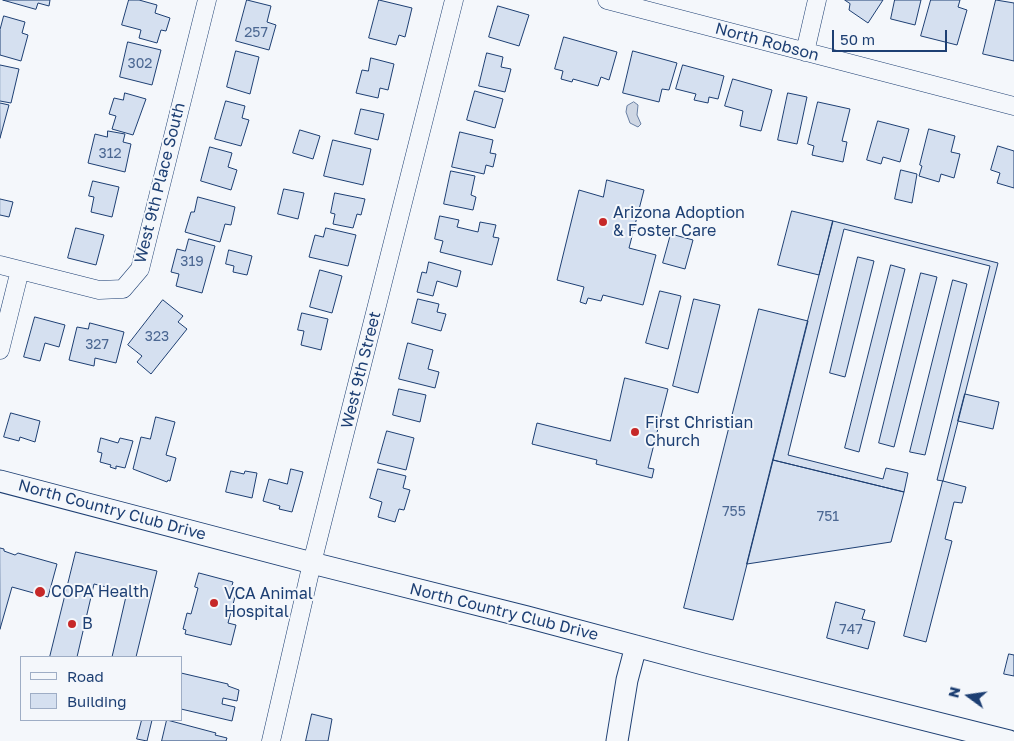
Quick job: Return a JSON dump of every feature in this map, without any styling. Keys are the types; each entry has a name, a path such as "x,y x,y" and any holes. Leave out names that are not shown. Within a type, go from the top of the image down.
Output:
{"main road":[{"name":"North Country Club Drive","path":"0,481 312,563 1009,741"},
{"path":"617,741 627,680 636,646"}],"street":[{"name":"West 9th Place South","path":"0,265 99,290 123,289 140,269 207,0"},
{"name":"West 9th Street","path":"271,741 312,563 454,0"},
{"name":"North Robson","path":"607,0 1014,106"},
{"path":"805,52 818,0"},
{"path":"0,350 20,270"}],"shaded area":[{"path":"634,102 638,105 637,115 641,124 638,127 630,123 626,112 627,106"}],"building":[{"path":"3,0 50,0 49,6 38,3 36,9"},
{"path":"129,0 139,0 157,5 155,13 170,18 166,31 161,30 157,43 139,38 141,30 122,25"},
{"path":"247,0 271,6 267,22 276,25 269,50 236,41"},
{"path":"379,0 412,8 405,37 399,35 396,45 369,38"},
{"path":"845,0 883,0 868,23 849,10 850,4"},
{"path":"895,0 921,0 915,25 891,19"},
{"path":"931,0 960,0 958,7 967,10 957,45 921,36"},
{"path":"996,0 1014,3 1014,61 983,54"},
{"path":"498,6 529,15 519,46 489,37"},
{"path":"4,16 25,22 22,33 28,35 21,61 0,55 0,30"},
{"path":"564,37 617,52 609,80 601,77 598,86 573,79 572,82 561,79 563,71 555,69"},
{"path":"128,42 161,50 152,85 120,77"},
{"path":"236,51 259,57 250,94 227,87"},
{"path":"633,51 677,63 669,90 662,89 659,102 623,93"},
{"path":"487,53 503,57 501,67 511,69 505,92 479,86"},
{"path":"371,58 394,64 388,90 380,88 378,98 356,93 362,70 368,71"},
{"path":"0,65 19,69 11,103 0,101"},
{"path":"683,65 724,76 718,99 709,97 708,103 694,100 696,94 676,89"},
{"path":"733,79 772,90 761,131 740,126 743,111 725,106"},
{"path":"475,91 503,99 495,128 467,120"},
{"path":"125,93 146,99 133,135 112,129 116,116 109,114 114,98 123,100"},
{"path":"788,93 807,97 797,144 778,140"},
{"path":"226,101 245,106 242,118 249,120 241,146 215,139"},
{"path":"818,102 850,109 842,141 847,142 843,162 812,155 814,146 808,144"},
{"path":"0,103 9,105 0,138"},
{"path":"361,109 384,114 378,140 355,134"},
{"path":"878,121 909,129 900,162 883,157 881,164 867,160"},
{"path":"929,129 955,136 951,152 960,154 954,178 941,174 939,182 919,176"},
{"path":"300,130 320,136 313,159 293,153"},
{"path":"108,131 125,134 123,142 131,144 125,172 88,163 95,134 107,137"},
{"path":"460,132 493,140 490,153 496,154 493,167 486,165 484,174 452,167"},
{"path":"333,140 371,149 363,185 324,176"},
{"path":"998,146 1014,151 1014,188 997,183 1000,173 991,170"},
{"path":"210,147 232,153 228,167 237,170 231,190 201,181"},
{"path":"901,170 917,174 912,203 895,199"},
{"path":"451,171 475,176 471,195 476,197 473,210 444,204"},
{"name":"Arizona Adoption & Foster Care","path":"607,180 644,190 629,248 656,255 643,305 603,295 601,301 588,298 586,304 580,302 584,287 557,280 579,190 603,197"},
{"path":"93,181 119,187 112,217 91,212 94,197 89,196"},
{"path":"284,189 304,193 298,219 278,214"},
{"path":"335,193 365,199 361,215 357,214 353,228 333,224 335,214 331,213"},
{"path":"198,197 235,207 231,225 225,224 220,242 185,232"},
{"path":"0,199 13,202 9,217 0,215"},
{"path":"792,211 833,221 819,275 778,265"},
{"path":"440,216 459,220 457,227 478,232 480,222 496,225 493,237 499,238 492,265 440,252 443,241 435,239"},
{"path":"833,221 998,263 943,481 937,480 990,266 844,229 788,455 883,479 886,468 908,473 904,492 773,460"},
{"path":"76,228 104,235 96,265 68,258"},
{"path":"326,228 356,235 348,266 309,257 315,235 323,237"},
{"path":"671,234 693,240 685,269 663,263"},
{"path":"189,239 215,246 202,293 176,286 179,274 171,272 177,249 185,251"},
{"path":"229,250 252,256 247,275 233,272 234,266 226,264"},
{"path":"858,257 874,261 845,377 830,373"},
{"path":"429,262 461,271 457,287 437,281 433,296 417,292 422,272 426,273"},
{"path":"891,265 905,269 859,452 845,448"},
{"path":"320,270 342,276 332,313 310,307"},
{"path":"921,273 937,277 894,447 879,443"},
{"path":"953,280 967,284 925,455 910,452"},
{"path":"660,291 681,296 668,349 646,343"},
{"path":"418,299 439,304 437,312 446,314 441,331 412,323"},
{"path":"694,299 720,305 698,393 673,386"},
{"path":"163,300 183,316 178,322 187,329 151,374 137,362 142,356 128,345"},
{"path":"759,309 808,321 733,620 684,608"},
{"path":"302,313 328,319 321,350 301,345 304,331 298,330"},
{"path":"35,317 65,325 59,347 45,343 40,361 24,357"},
{"path":"90,323 124,332 116,363 95,358 94,366 69,360 77,327 88,329"},
{"path":"408,343 433,350 428,369 439,372 435,388 399,379"},
{"name":"First Christian Church","path":"625,378 668,389 648,468 654,469 652,478 596,464 597,460 532,444 537,423 610,441"},
{"path":"399,389 426,395 420,422 393,415"},
{"path":"965,394 999,402 993,429 958,421"},
{"path":"11,413 40,421 35,442 20,437 19,441 4,437"},
{"path":"156,417 175,422 166,455 176,458 170,481 168,480 167,482 133,469 141,437 150,439"},
{"path":"387,431 414,438 406,470 378,463"},
{"path":"101,438 118,443 120,438 133,441 125,468 116,466 116,469 110,467 111,465 100,462 102,453 98,452"},
{"path":"773,460 904,492 891,542 747,564"},
{"path":"291,469 303,472 292,512 279,509 280,506 263,501 269,479 287,484"},
{"path":"378,469 406,476 403,488 410,490 404,510 399,509 395,522 378,517 382,502 370,498"},
{"path":"231,471 244,474 245,471 257,473 252,498 226,492"},
{"path":"943,481 966,487 962,503 954,502 945,539 952,541 926,642 904,636"},
{"name":"COPA Health","path":"0,548 15,555 18,553 57,564 48,597 12,587 0,629"},
{"name":"B","path":"76,552 157,571 136,656 112,656 127,592 94,584 77,656 50,656"},
{"name":"VCA Animal Hospital","path":"199,573 233,582 230,592 236,593 228,623 236,625 231,645 185,634 186,630 183,629 187,613 191,614 198,588 195,587"},
{"path":"836,602 865,610 862,619 875,622 868,649 827,638"},
{"path":"1009,654 1014,655 1014,676 1004,674"},
{"path":"182,673 228,684 228,686 239,690 237,701 223,698 222,704 235,707 232,721 182,709"},
{"path":"312,714 332,719 328,741 306,741"},
{"path":"142,721 152,721 147,741 137,739"},
{"path":"167,721 216,733 215,735 227,738 226,741 162,741"}],"place":[{"name":"Arizona Adoption & Foster Care","path":"603,222"},
{"name":"First Christian Church","path":"635,432"},
{"name":"COPA Health","path":"40,592"},
{"name":"VCA Animal Hospital","path":"214,603"},
{"name":"B","path":"72,624"}]}
